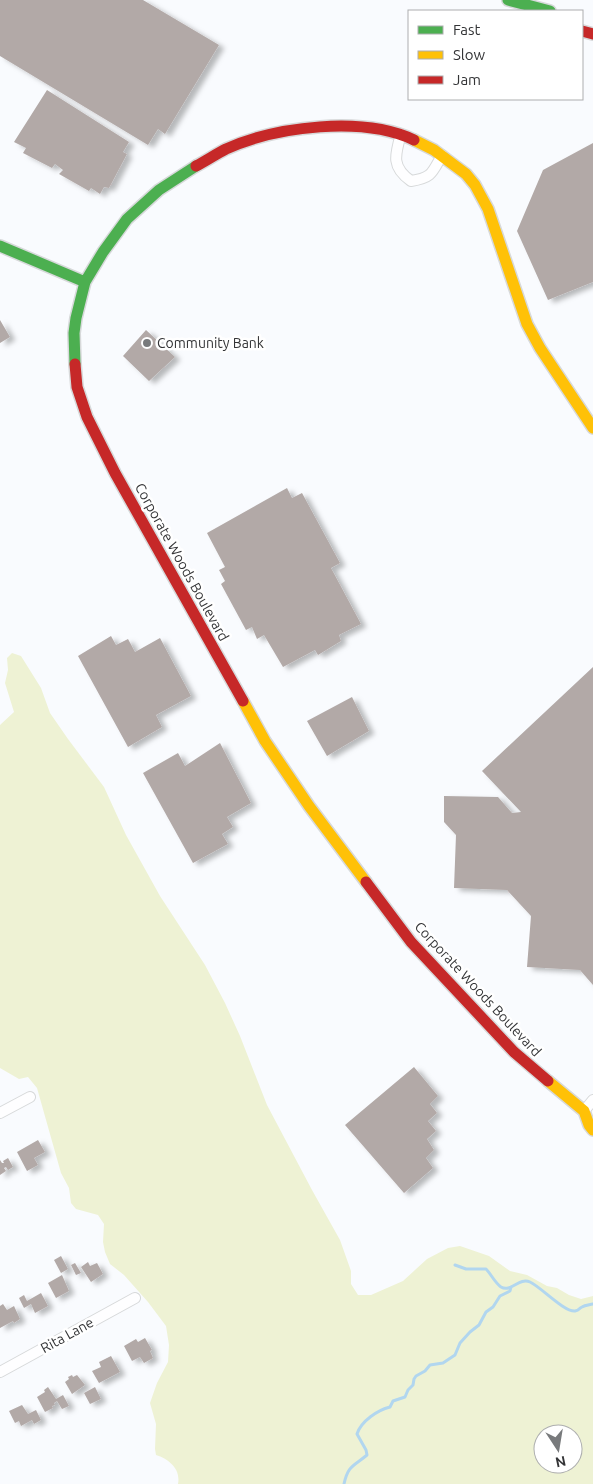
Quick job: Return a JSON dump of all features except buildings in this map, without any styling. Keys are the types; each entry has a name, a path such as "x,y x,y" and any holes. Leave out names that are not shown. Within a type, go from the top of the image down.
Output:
{"main road":[{"path":"504,1 521,10"},
{"path":"504,1 545,10"},
{"path":"584,24 593,34"},
{"name":"Corporate Woods Boulevard","path":"593,428 540,348 527,324 483,197 466,174 442,155 401,134 354,126 302,128 268,135 227,149 195,167 159,190 127,219 103,252 85,282 76,318 74,342 77,387 87,417 115,472 265,741 309,806 411,942 514,1052 588,1111 589,1125 593,1130"},
{"path":"0,246 85,282"}],"street":[{"path":"401,134 396,150 397,166 403,176 411,181 422,179 432,174 442,155"},
{"path":"0,1113 30,1097"},
{"path":"588,1111 593,1100"},
{"name":"Rita Lane","path":"0,1372 135,1298"}],"green space":[{"path":"12,653 21,656 41,688 50,713 104,787 126,835 160,896 205,965 240,1036 267,1105 340,1240 351,1271 351,1284 358,1295 371,1295 403,1281 427,1259 448,1248 460,1246 489,1256 510,1271 527,1275 569,1295 581,1299 593,1296 593,1484 178,1484 178,1474 173,1465 156,1455 156,1424 150,1403 157,1383 168,1362 169,1345 166,1326 124,1275 110,1264 103,1242 104,1224 98,1215 76,1209 71,1203 69,1188 61,1173 37,1088 28,1077 19,1079 0,1068 0,725 14,712 5,683 8,670 7,658"}],"waterway":[{"path":"455,1265 466,1269 486,1269 499,1285 505,1288 526,1281 530,1282 570,1310 577,1311 584,1306 593,1304"},
{"path":"344,1484 350,1469 367,1455 357,1434 362,1425 375,1413 390,1407 393,1401 405,1397 413,1385 416,1376 425,1371 430,1365 443,1363 455,1355 460,1343 479,1325 486,1312 493,1307 500,1296 510,1291 511,1287"}],"traffic: fast":[{"path":"508,0 546,10"},
{"path":"75,364 74,333 76,318 85,282 103,252 127,219 159,190 196,166"},
{"path":"0,246 85,282"}],"traffic: slow":[{"path":"414,140 434,150 466,174 475,185 488,209 527,324 540,348 593,428"},
{"path":"243,701 265,741 309,806 366,882"},
{"path":"548,1081 584,1111 593,1130"}],"traffic: jam":[{"path":"583,31 593,34"},
{"path":"196,166 226,149 247,141 294,130 346,126 370,128 414,140"},
{"path":"75,364 77,387 87,417 115,473 243,701"},
{"path":"366,882 411,942 514,1052 548,1081"}],"place":[{"name":"Community Bank","path":"147,343"}]}
